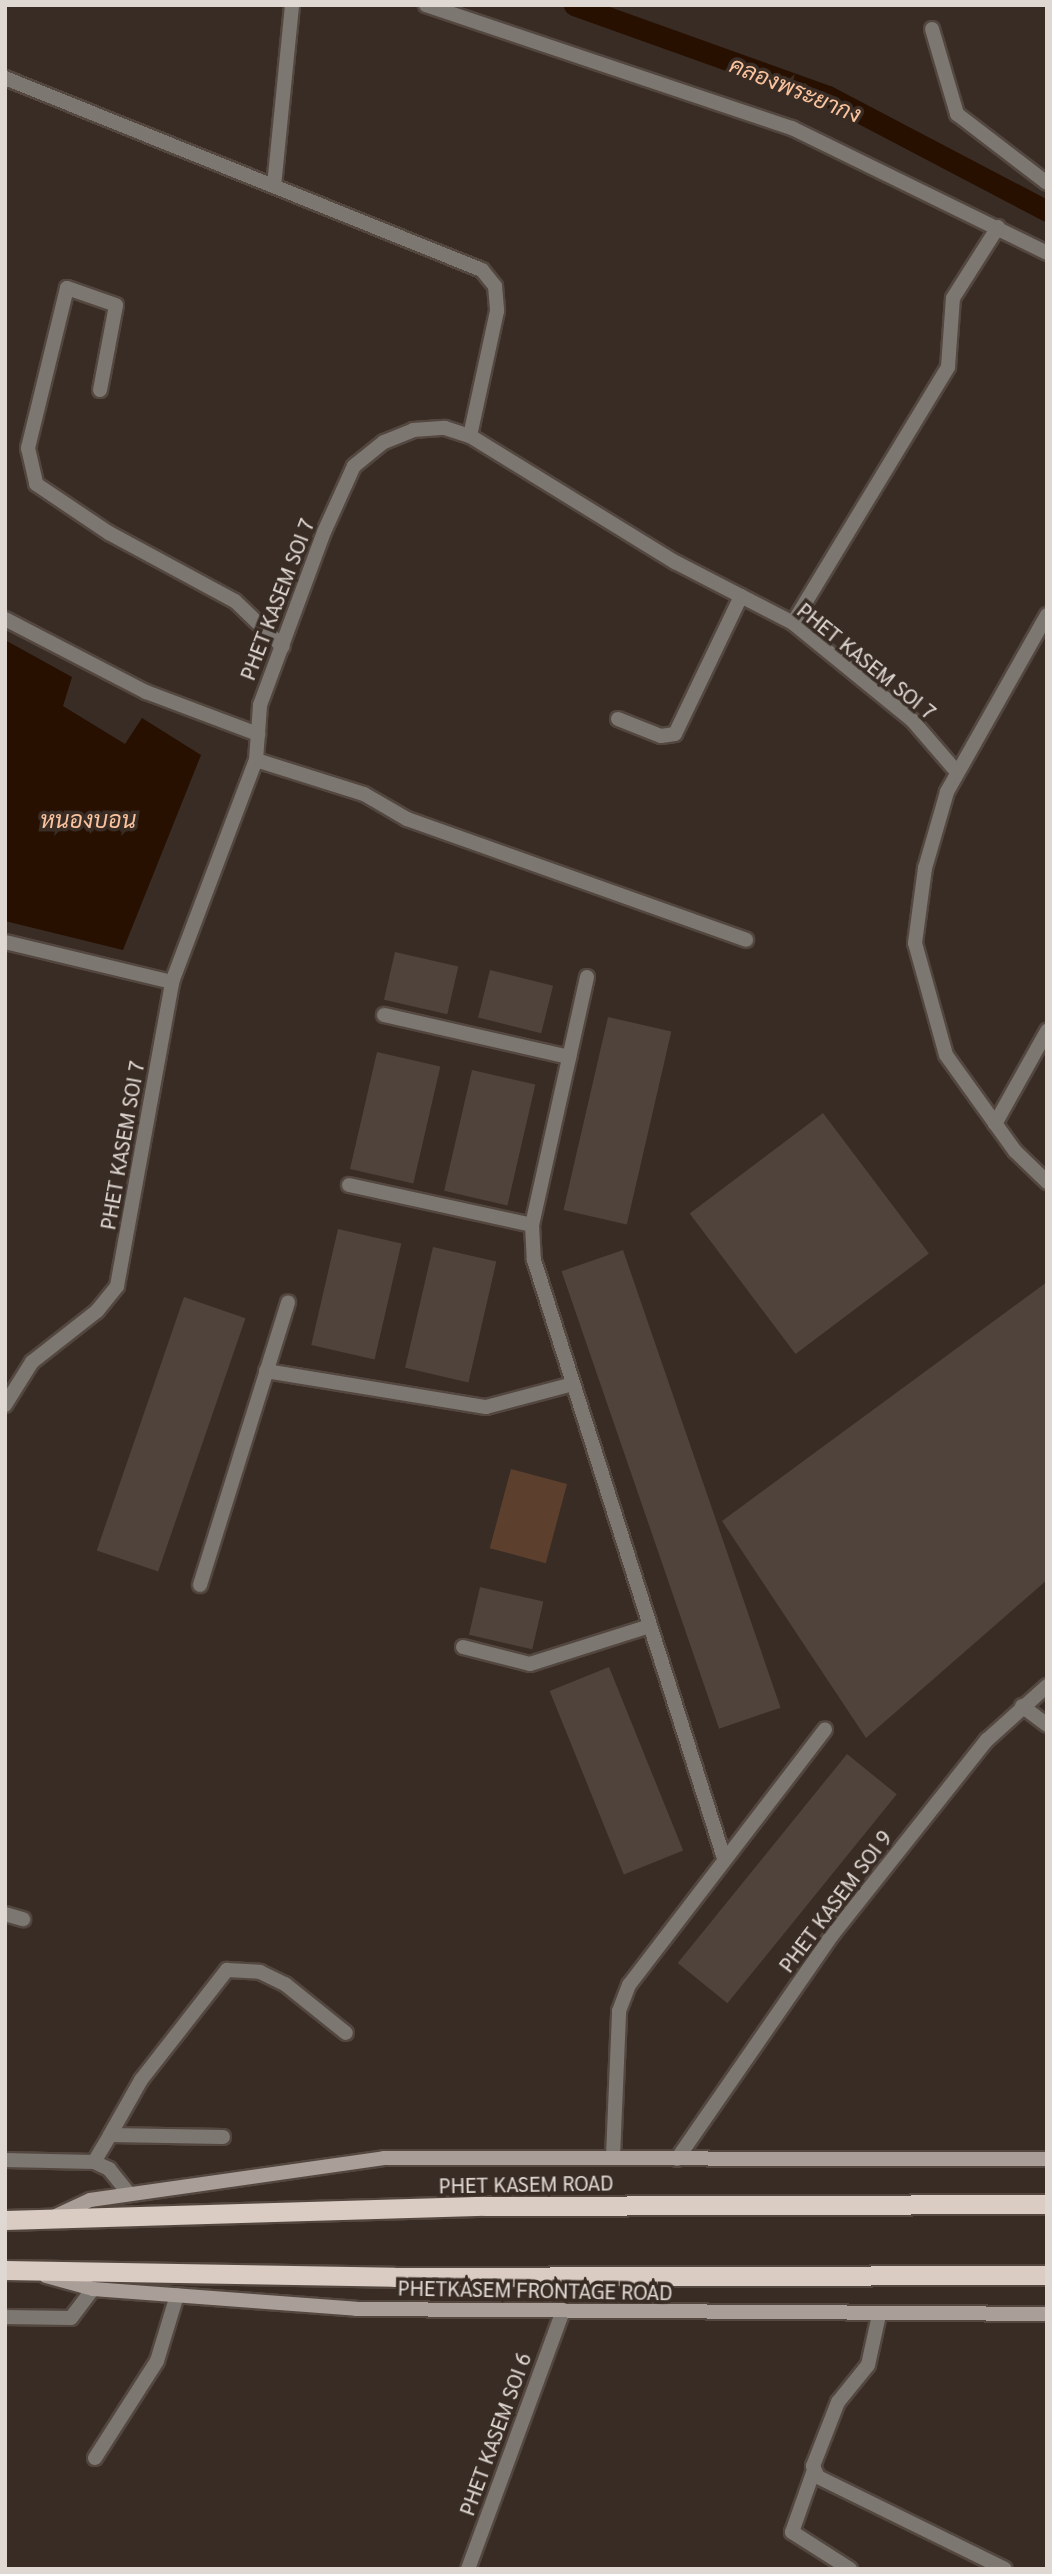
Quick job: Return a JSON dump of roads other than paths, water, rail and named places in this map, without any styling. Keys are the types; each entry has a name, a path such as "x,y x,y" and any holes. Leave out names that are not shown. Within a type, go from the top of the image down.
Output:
{"highway":[{"name":"PHET KASEM ROAD","path":"5,2220 45,2221 485,2206 1047,2204"},
{"path":"5,2270 394,2277 1047,2275"}],"main road":[{"path":"45,2221 90,2200 384,2158 1047,2159"},
{"name":"PHETKASEM FRONTAGE ROAD","path":"26,2270 93,2288 356,2309 562,2313 1047,2314"}],"street":[{"path":"274,186 292,5"},
{"path":"426,5 716,98 850,152 1047,253"},
{"path":"932,29 957,114 1047,183"},
{"path":"5,78 482,270 495,286 497,311 470,436"},
{"path":"793,623 948,367 953,298 998,227"},
{"path":"100,390 116,305 67,288 28,448 36,484 109,533 236,601 283,647"},
{"name":"PHET KASEM SOI 7","path":"5,1405 9,1384 117,1286 172,982 256,760 260,705 354,466 413,430 445,428 470,436 741,596 793,623 912,720 956,771"},
{"path":"618,719 661,736 675,734 741,596"},
{"path":"1047,615 956,771 925,868 915,943 946,1055 995,1124 1047,1182"},
{"path":"5,619 146,692 258,733"},
{"path":"256,760 364,794 407,819 746,940"},
{"path":"5,942 172,982"},
{"path":"587,977 532,1225 534,1261 723,1856"},
{"path":"384,1015 569,1057"},
{"path":"995,1124 1047,1031"},
{"path":"349,1185 532,1225"},
{"path":"200,1585 288,1302"},
{"path":"266,1371 486,1408 573,1384"},
{"path":"463,1647 530,1664 650,1626"},
{"name":"PHET KASEM SOI 9","path":"677,2158 833,1934 987,1740 1047,1686"},
{"path":"1022,1706 1047,1725"},
{"path":"613,2157 619,2011 629,1985 723,1856 825,1730"},
{"path":"5,1914 23,1919"},
{"path":"94,2162 141,2080 227,1969 260,1972 285,1984 346,2033"},
{"path":"110,2135 223,2137"},
{"path":"5,2160 94,2162 108,2169 129,2194"},
{"path":"5,2317 71,2318 93,2288"},
{"path":"95,2458 157,2361 177,2295"},
{"name":"PHET KASEM SOI 6","path":"468,2569 562,2313"},
{"path":"850,2569 792,2532 838,2403 868,2365 879,2315"},
{"path":"814,2470 1005,2569"}],"water":[{"name":"หนองบอน","path":"5,640 72,677 63,706 125,744 142,718 201,755 123,950 5,921"}],"waterway":[{"name":"คลองพระยากง","path":"574,5 828,96 1047,211"}]}
